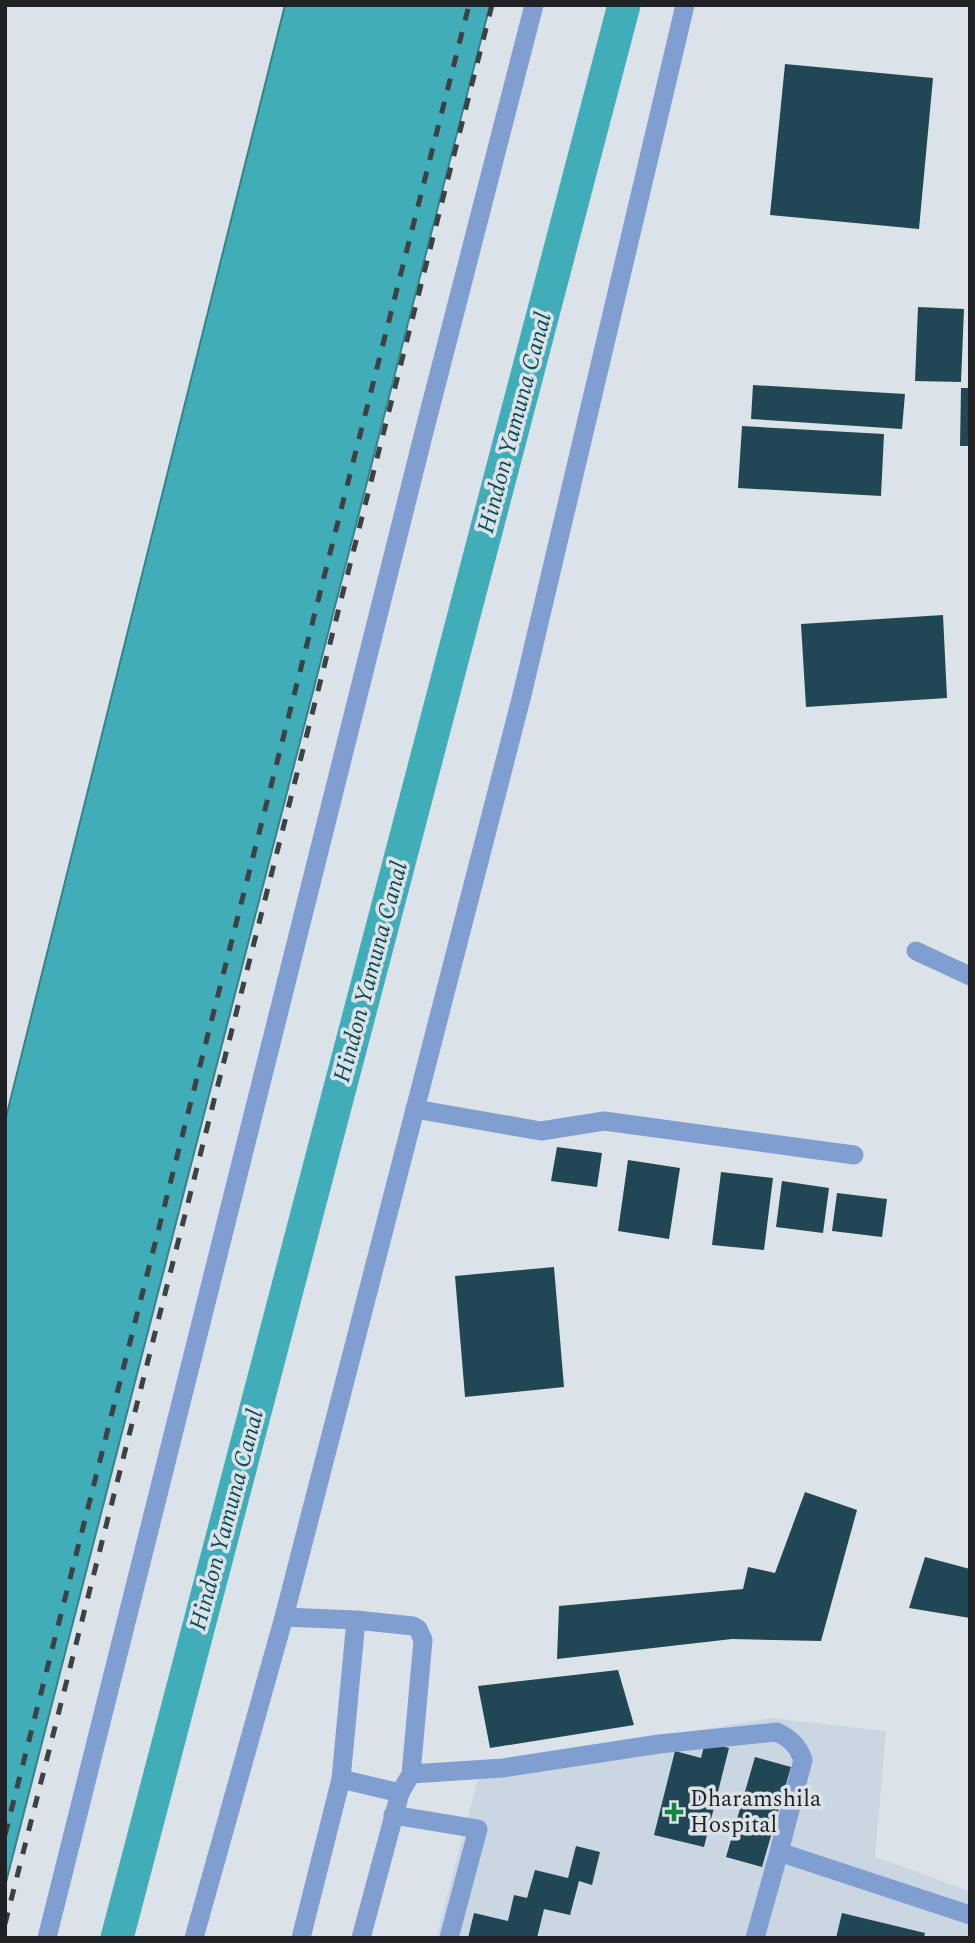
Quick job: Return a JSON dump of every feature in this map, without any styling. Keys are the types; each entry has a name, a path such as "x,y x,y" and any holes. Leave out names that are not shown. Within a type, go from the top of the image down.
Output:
{"street":[{"path":"47,1938 534,5"},
{"path":"194,1938 284,1617 522,695 685,5"},
{"path":"916,951 970,976"},
{"path":"415,1110 541,1131 604,1121 853,1155"},
{"path":"284,1617 413,1626 421,1635 411,1774 400,1793 393,1815 361,1938"},
{"path":"301,1938 341,1779 356,1620"},
{"path":"411,1774 503,1768 659,1744 777,1732 789,1738 803,1760 755,1938"},
{"path":"341,1779 400,1793"},
{"path":"393,1815 478,1829 449,1938"},
{"path":"779,1852 970,1914"}],"shaded area":[{"name":"Dharamshila Hospital","path":"771,1718 886,1731 875,1857 970,1891 970,1938 436,1938 481,1767"}],"water":[{"path":"285,5 490,5 5,1886 5,1121"}],"building":[{"path":"785,64 933,78 919,229 770,215"},
{"path":"918,307 964,309 961,382 915,381"},
{"path":"753,385 905,394 902,429 751,419"},
{"path":"961,388 970,388 970,446 960,446"},
{"path":"742,426 884,434 881,496 738,488"},
{"path":"943,615 947,698 806,707 801,624"},
{"path":"557,1147 602,1153 597,1187 551,1181"},
{"path":"628,1160 680,1168 669,1239 618,1231"},
{"path":"721,1172 773,1178 764,1250 712,1245"},
{"path":"782,1181 829,1188 823,1233 776,1227"},
{"path":"837,1193 887,1199 882,1237 832,1231"},
{"path":"554,1267 564,1387 465,1397 455,1276"},
{"path":"805,1492 857,1510 821,1641 732,1639 557,1659 559,1606 743,1589 748,1567 775,1573"},
{"path":"925,1557 970,1569 970,1618 909,1608"},
{"path":"618,1670 634,1725 490,1748 478,1686"},
{"path":"705,1742 729,1748 704,1847 654,1835 675,1751 701,1758"},
{"path":"755,1757 791,1767 762,1867 726,1857"},
{"path":"576,1846 600,1852 592,1885 579,1881 570,1915 544,1909 537,1938 468,1938 474,1913 508,1921 514,1895 527,1898 535,1870 568,1878"},
{"path":"842,1913 925,1933 924,1938 836,1938"}],"waterway":[{"name":"Hindon Yamuna Canal","path":"117,1938 624,5"}],"railway":[{"path":"5,1835 469,5"},
{"path":"5,1924 492,5"}],"place":[{"name":"Dharamshila Hospital","path":"674,1812"}]}
